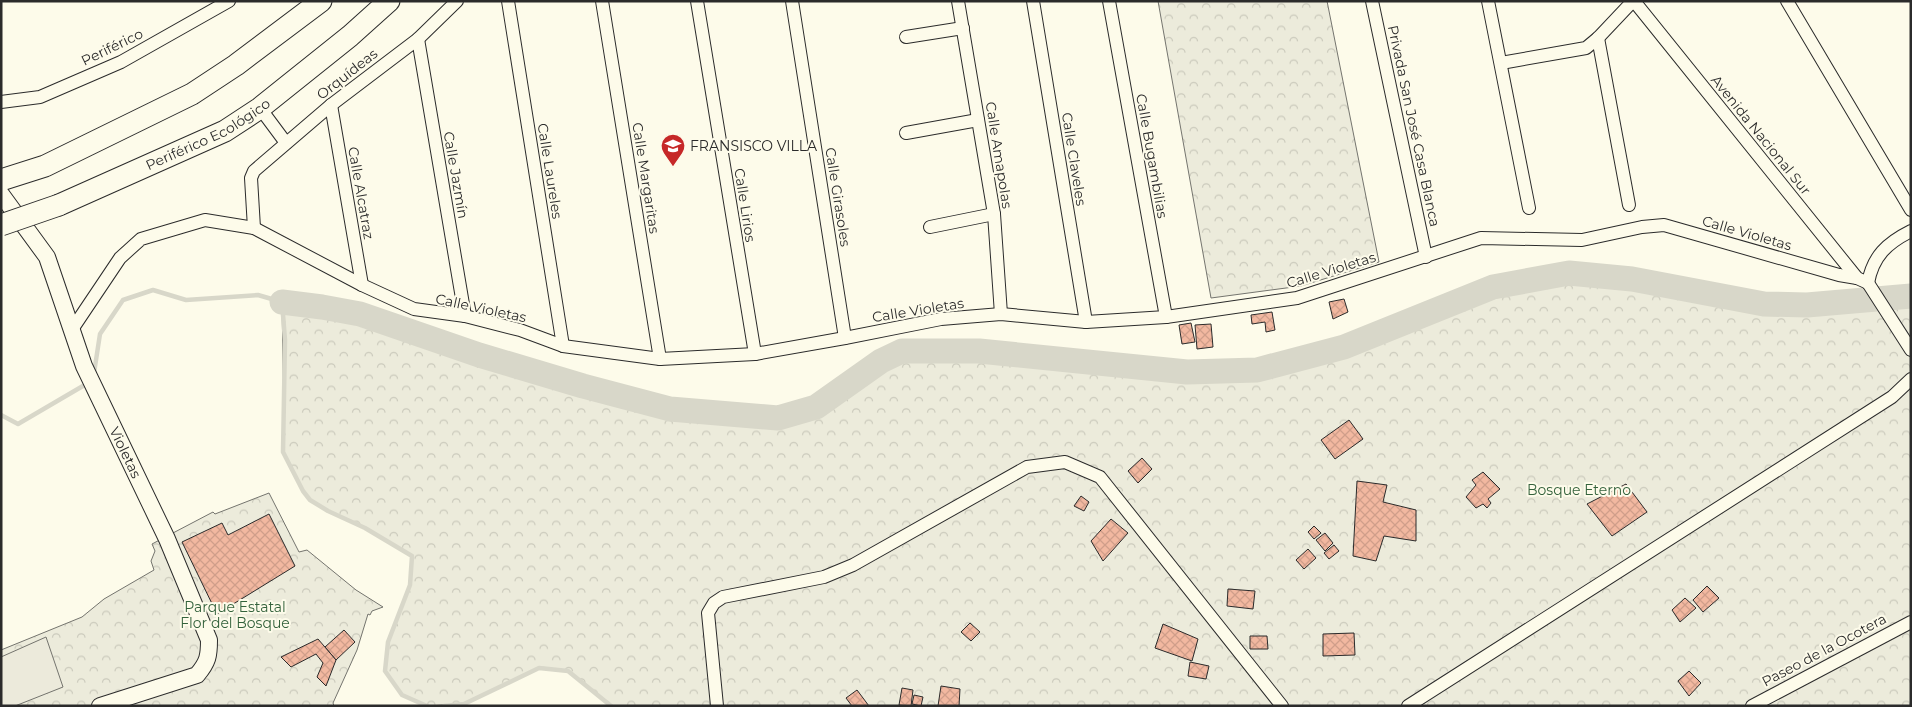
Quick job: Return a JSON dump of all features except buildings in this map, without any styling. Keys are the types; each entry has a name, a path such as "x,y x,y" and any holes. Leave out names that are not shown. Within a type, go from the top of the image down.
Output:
{"highway":[{"path":"1,180 45,166 192,94 236,65 320,1"},
{"name":"Periférico Ecológico","path":"1,225 59,206 225,130 260,108 350,36 388,1"}],"street":[{"name":"Periférico","path":"1,102 40,97 121,62 229,1"},
{"name":"Orquídeas","path":"254,228 251,178 254,171 331,105 418,39 457,1"},
{"name":"Calle Laureles","path":"508,1 563,346"},
{"name":"Calle Margaritas","path":"602,1 660,359"},
{"name":"Calle Lirios","path":"696,1 755,354"},
{"name":"Calle Girasoles","path":"792,1 845,338"},
{"name":"Calle Amapolas","path":"958,1 994,214 1001,314"},
{"name":"Calle Claveles","path":"1033,1 1086,322"},
{"name":"Calle Bugambilias","path":"1109,1 1166,317"},
{"name":"Privada San José Casa Blanca","path":"1372,1 1426,256"},
{"path":"1488,1 1529,208"},
{"path":"1501,63 1578,51 1586,48 1634,1"},
{"name":"Avenida Nacional Sur","path":"1634,1 1866,285 1881,304 1911,350"},
{"path":"1787,1 1911,210"},
{"path":"906,37 962,28"},
{"path":"1598,38 1629,205"},
{"name":"Calle Jazmín","path":"418,39 465,316"},
{"name":"Calle Alcatraz","path":"331,105 362,285"},
{"path":"260,108 286,143"},
{"path":"906,133 978,120"},
{"name":"Violetas","path":"1,194 47,256 84,366 167,540 208,640 209,653 206,664 197,675 100,706"},
{"path":"930,227 994,214"},
{"name":"Calle Violetas","path":"72,331 120,258 142,239 205,220 254,228 362,285 414,309 465,316 520,330 563,346 660,359 755,354 941,319 1001,314 1086,322 1166,317 1297,298 1481,238 1582,240 1642,227 1664,226 1839,275 1866,285"},
{"path":"1866,285 1871,269 1881,252 1899,237 1911,231"},
{"path":"1408,706 1892,397 1911,379"},
{"path":"717,706 708,613 714,604 723,597 824,577 853,565 1028,467 1065,462 1100,478 1282,706"},
{"name":"Paseo de la Ocotera","path":"1752,706 1911,622"}],"green space":[{"path":"1158,1 1327,1 1379,262 1301,286 1211,298"},
{"name":"Bosque Eterno","path":"1569,273 1632,279 1764,304 1807,305 1911,296 1911,706 611,706 568,671 539,668 464,704 427,706 402,695 385,671 388,642 410,585 412,556 365,528 328,511 310,500 303,491 283,452 282,302 360,314 479,355 583,386 670,409 778,418 816,407 881,361 902,351 979,351 1186,372 1257,370 1344,347 1493,287"},
{"name":"Parque Estatal Flor del Bosque","path":"269,493 299,552 307,550 356,590 383,607 372,611 370,615 368,614 357,650 333,703 334,706 1,706 1,650 82,617 104,599 154,570 151,561 155,551 152,544 213,512 215,514"}],"shaded area":[{"path":"46,637 63,687 15,706 1,706 1,657"}],"waterway":[{"path":"282,302 360,314 479,355 583,386 670,409 778,418 816,407 881,361 902,351 979,351 1187,372 1257,370 1344,347 1493,287 1569,273 1632,279 1764,304 1807,305 1911,296"},
{"path":"94,373 100,334 123,300 153,290 186,300 258,295 282,302 285,340 283,452 303,491 310,500 328,511 365,528 412,556 410,585 388,642 385,671 402,695 427,706"},
{"path":"1,415 18,424 88,383"},
{"path":"444,706 464,704 539,668 568,671 611,706"}],"place":[{"name":"FRANSISCO VILLA","path":"673,167"}]}
